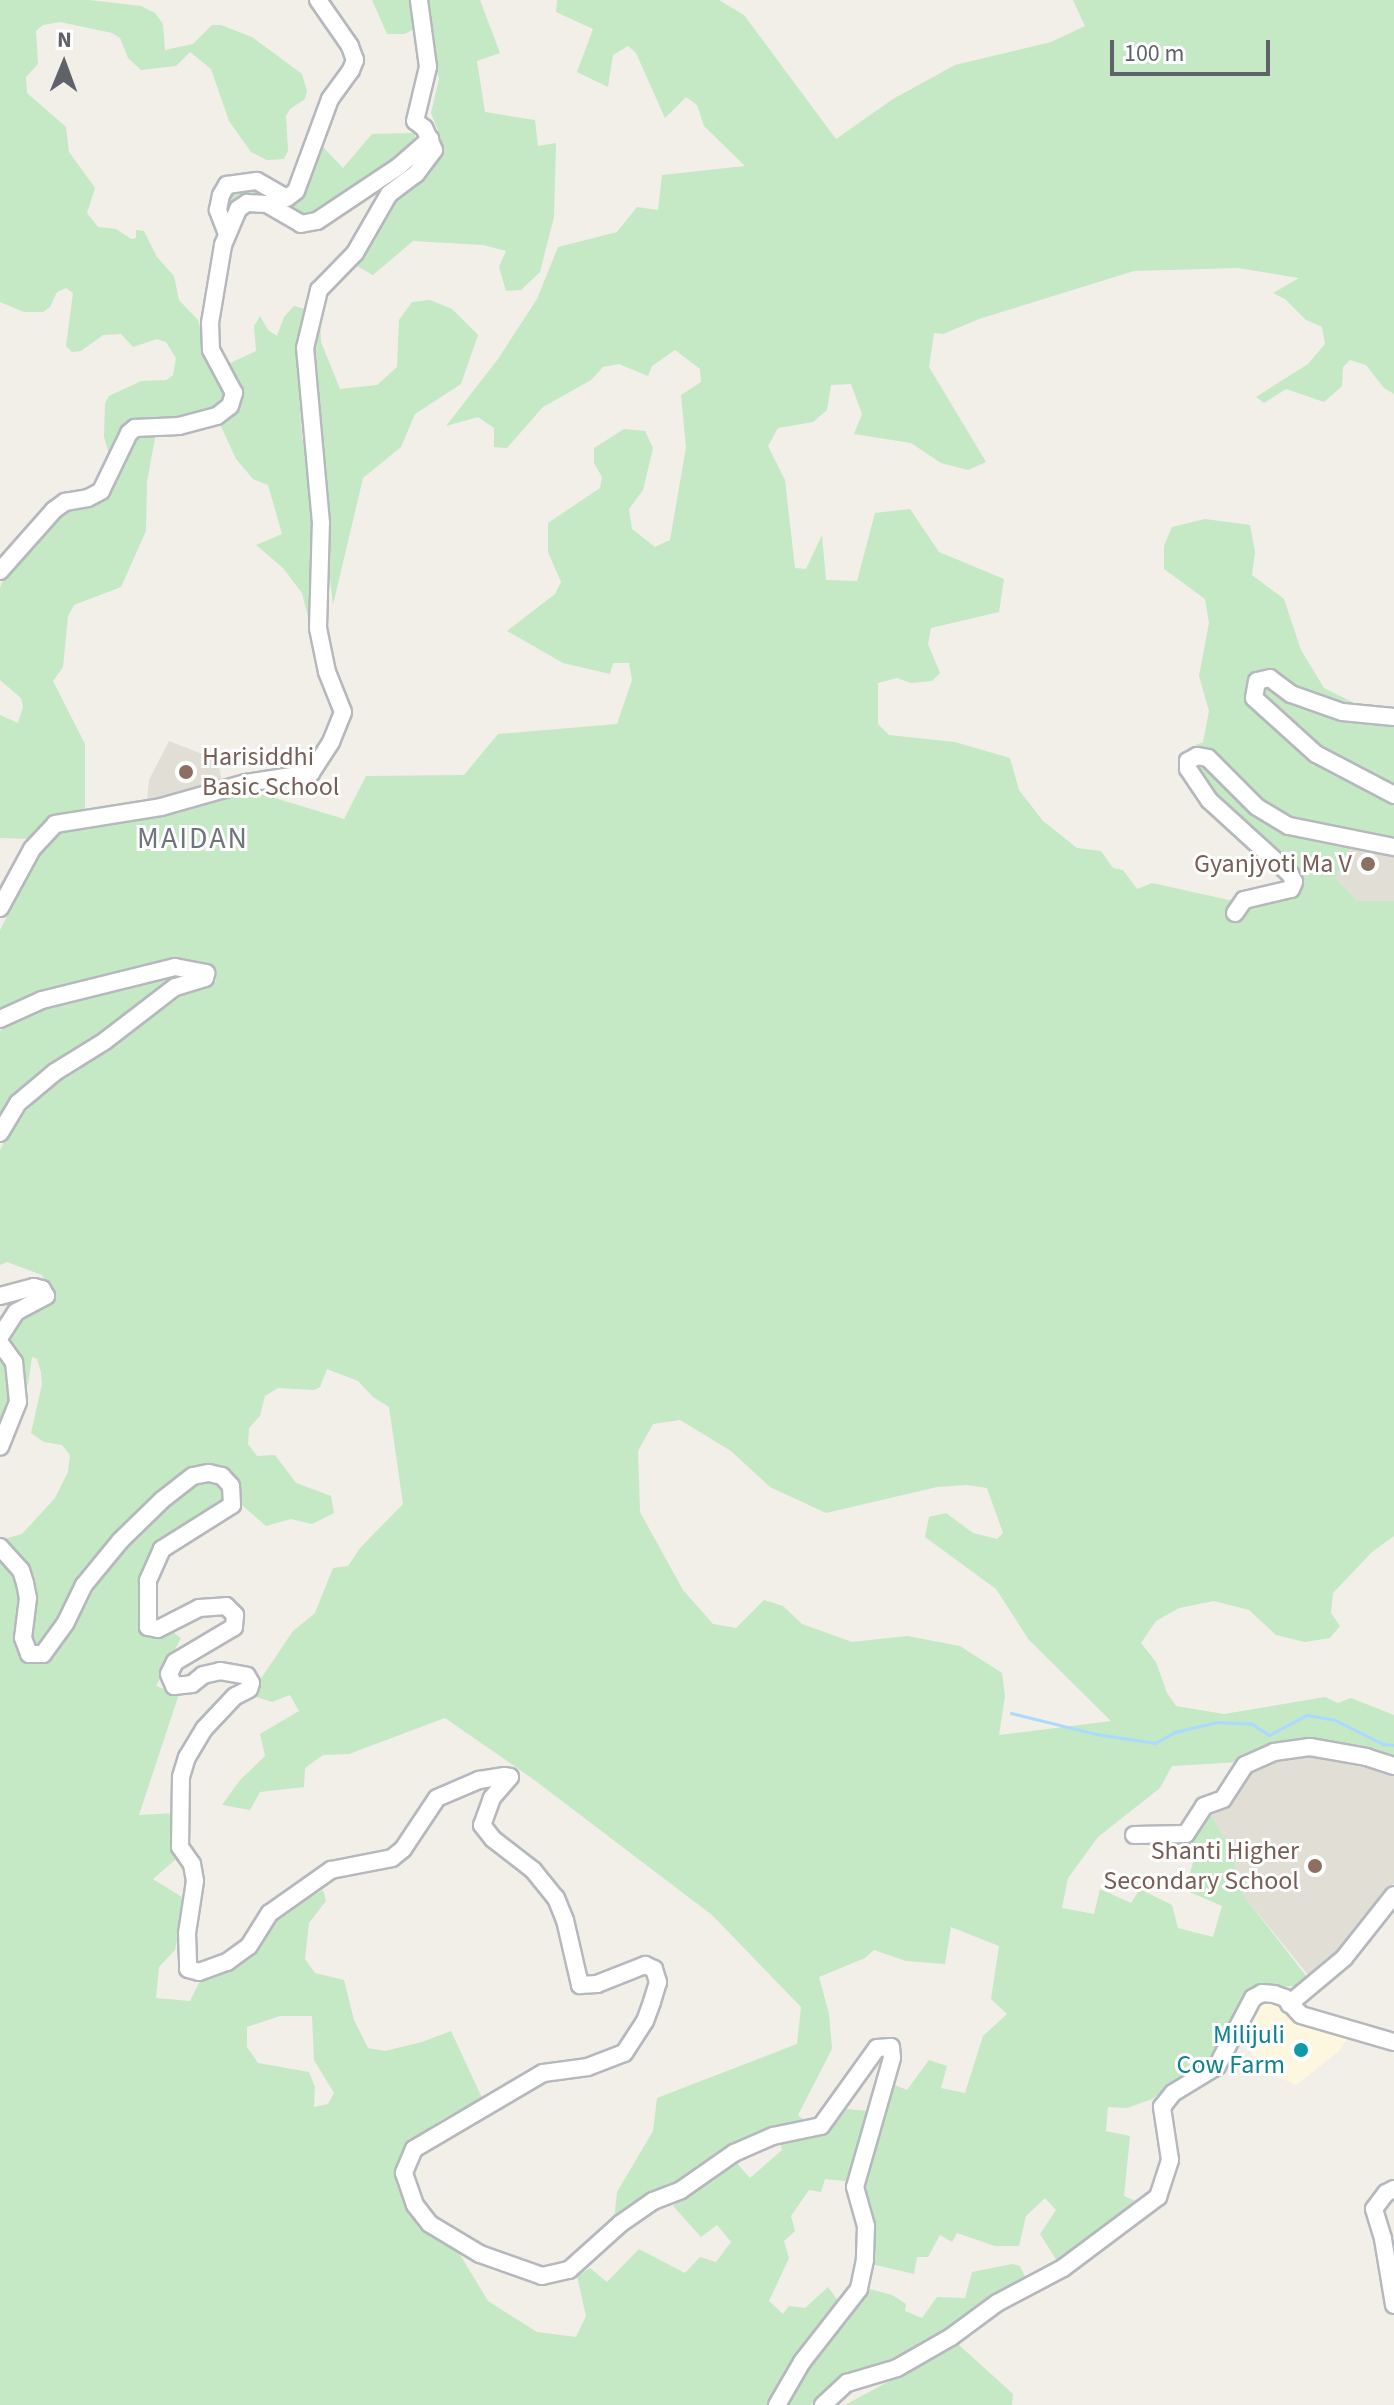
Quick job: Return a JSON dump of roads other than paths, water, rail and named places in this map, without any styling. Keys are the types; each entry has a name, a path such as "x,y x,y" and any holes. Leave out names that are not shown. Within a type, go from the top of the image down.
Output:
{"street":[{"path":"227,234 218,210 227,185 257,181 287,198 296,191 330,99 355,60 350,46 318,0"},
{"path":"0,908 32,849 55,824 139,811 246,783 311,773 331,742 343,712 327,672 318,628 320,486 304,362 311,314 319,290 355,253 382,203 431,156 434,146 424,128 415,121 428,67 419,0"},
{"path":"0,571 54,510 65,502 88,498 101,491 129,433 153,426 179,426 217,416 230,406 234,393 211,350 210,323 227,234 238,209 247,203 267,204 301,224 317,221 398,167 430,139"},
{"path":"1394,717 1342,712 1291,694 1270,678 1257,681 1254,698 1316,754 1394,795"},
{"path":"1235,913 1244,900 1291,889 1294,882 1290,874 1209,800 1188,769 1188,761 1197,756 1208,758 1257,807 1289,826 1394,847"},
{"path":"0,1019 42,1000 163,969 175,967 206,973 205,978 175,987 105,1041 55,1072 18,1103 0,1133"},
{"path":"0,1296 34,1287 42,1289 46,1296 16,1312 0,1340 14,1362 18,1402 0,1447"},
{"path":"0,1547 21,1570 25,1583 28,1598 23,1638 29,1654 43,1654 66,1622 84,1585 121,1540 162,1500 193,1476 209,1473 222,1476 231,1486 232,1505 162,1549 148,1581 148,1627 158,1629 199,1608 226,1606 235,1615 234,1627 228,1632 184,1654 175,1662 169,1674 174,1686 192,1684 203,1675 220,1671 247,1676 251,1683 249,1689 235,1696 204,1729 187,1757 181,1777 180,1847 192,1864 195,1881 185,1953 188,1969 199,1972 227,1962 249,1946 270,1913 331,1870 392,1858 403,1849 437,1798 479,1780 505,1776 510,1777 492,1798 482,1825 493,1839 533,1870 556,1898 565,1920 580,1985 597,1984 645,1965 654,1969 658,1982 652,2002 645,2021 624,2053 588,2067 543,2073 414,2149 404,2173 415,2205 430,2224 480,2254 542,2276 569,2270 620,2224 653,2201 681,2190 734,2153 773,2136 821,2126 877,2048 891,2047 892,2058 855,2187 866,2226 865,2260 859,2289 802,2362 777,2405"},
{"path":"1134,1835 1186,1834 1204,1806 1223,1799 1245,1765 1274,1752 1310,1747 1366,1757 1394,1766"},
{"path":"1289,2004 1344,1958 1394,1895"},
{"path":"823,2405 847,2383 897,2368 951,2337 997,2303 1063,2268 1158,2197 1170,2160 1162,2107 1173,2093 1217,2066 1253,1998 1262,1993 1274,1994 1301,2015 1394,2042"},
{"path":"1394,2189 1386,2193 1374,2209 1383,2239 1394,2305"}],"waterway":[{"path":"1011,1713 1096,1734 1155,1743 1175,1732 1217,1722 1252,1724 1269,1735 1307,1715 1335,1720 1383,1744 1394,1745"}],"place":[{"name":"Harisiddhi Basic School","path":"186,772"},
{"name":"Gyanjyoti Ma V","path":"1368,864"},
{"name":"Shanti Higher Secondary School","path":"1315,1866"},
{"name":"Milijuli Cow Farm","path":"1301,2050"}],"district":[{"name":"MAIDAN","path":"193,839"}]}
